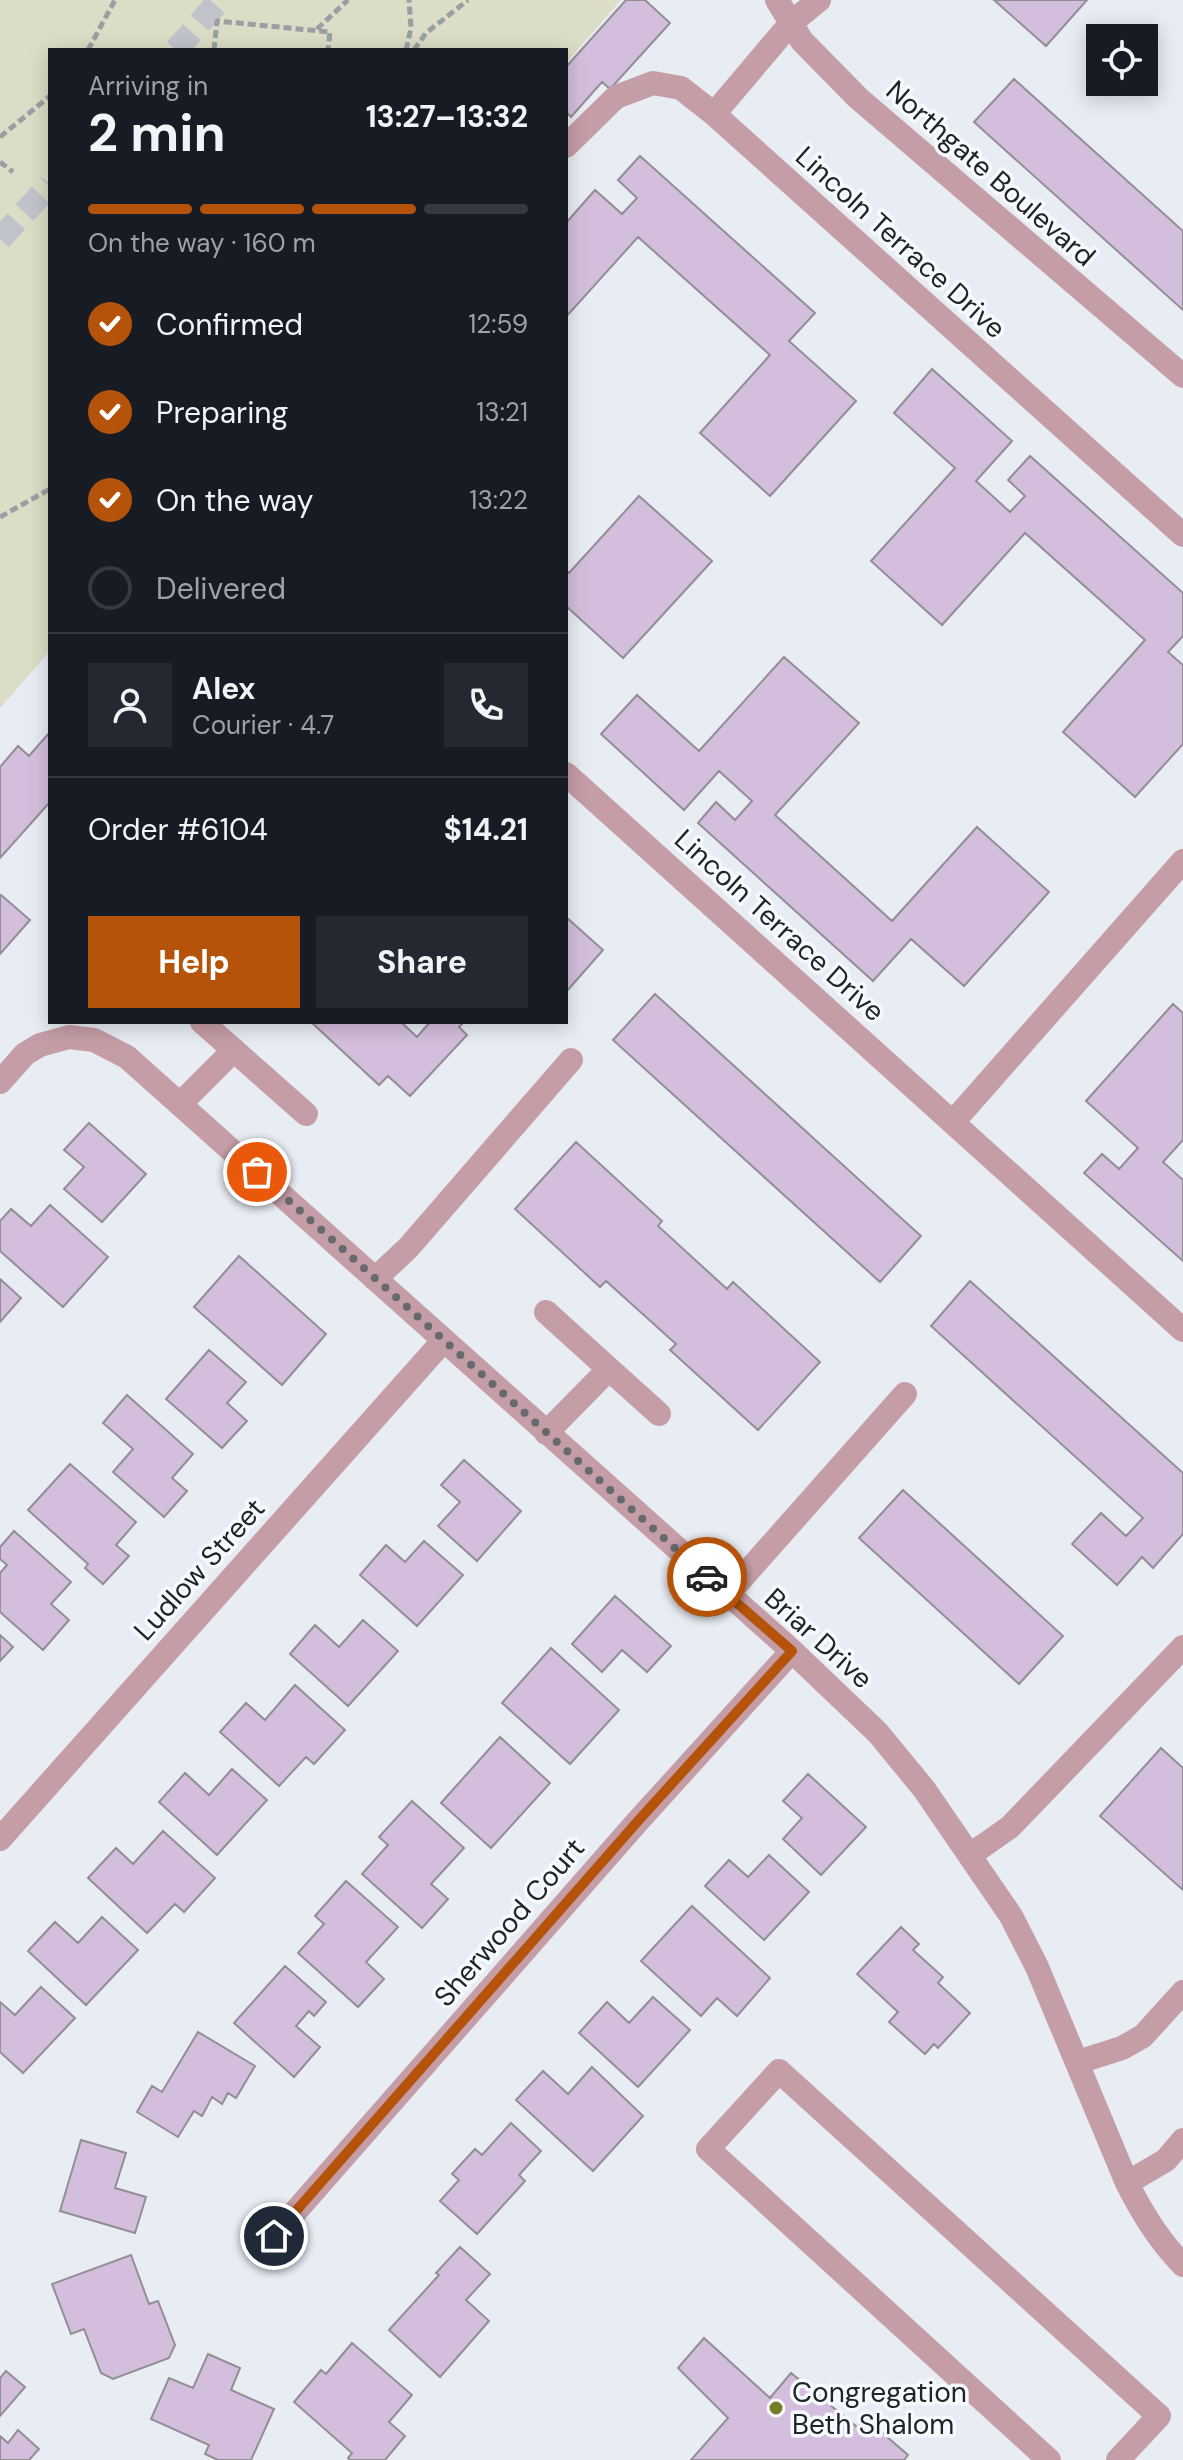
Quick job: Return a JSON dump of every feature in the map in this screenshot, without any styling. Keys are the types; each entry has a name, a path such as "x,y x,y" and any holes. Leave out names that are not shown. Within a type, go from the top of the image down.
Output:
{"street":[{"name":"Northgate Boulevard","path":"777,0 802,41 858,98 1183,376"},
{"path":"714,114 791,23 819,0"},
{"name":"Lincoln Terrace Drive","path":"568,144 616,97 653,83 681,88 714,114 1183,535"},
{"name":"Lincoln Terrace Drive","path":"568,776 1183,1330"},
{"path":"953,1122 1183,861"},
{"path":"204,1024 306,1114"},
{"path":"0,1082 25,1054 68,1030"},
{"name":"Briar Drive","path":"68,1030 127,1057 792,1651 878,1733 924,1789 1011,1916 1031,1954 1143,2216 1183,2265"},
{"path":"180,1104 234,1050"},
{"path":"375,1279 408,1248 571,1060"},
{"path":"546,1312 659,1414"},
{"name":"Ludlow Street","path":"0,1839 444,1340"},
{"path":"546,1433 609,1369"},
{"path":"727,1595 905,1394"},
{"path":"970,1855 1010,1827 1183,1647"},
{"name":"Sherwood Court","path":"274,2236 638,1821 792,1651"},
{"path":"1078,2062 1122,2048 1143,2036 1183,1992"},
{"path":"1035,2456 708,2149 779,2071 1159,2416 1118,2460"},
{"path":"1127,2183 1166,2160 1183,2140"}],"path":[{"path":"89,48 115,0"},
{"path":"316,30 348,0"},
{"path":"406,48 411,28 409,0"},
{"path":"415,48 426,33 468,0"},
{"path":"214,48 217,21 330,32 328,48"},
{"path":"0,137 48,98"},
{"path":"0,162 13,172"},
{"path":"0,517 48,490"}],"green space":[{"path":"0,0 621,0 568,61 568,48 48,48 48,653 0,708"}],"building":[{"path":"626,0 645,0 670,23 610,89 602,82 571,117 568,114 568,65"},
{"path":"994,0 1087,0 1046,46"},
{"path":"1014,79 1183,231 1183,310 974,122"},
{"path":"640,156 815,313 789,341 856,401 770,496 700,433 770,355 638,237 568,315 568,221 595,190 622,214 637,198 618,180"},
{"path":"932,369 1012,441 976,481 1010,512 1025,496 1008,480 1030,456 1183,593 1183,636 1168,652 1183,665 1183,744 1135,797 1063,732 1145,640 1025,533 942,625 871,561 955,468 894,413"},
{"path":"639,496 712,561 623,658 568,608 569,573"},
{"path":"784,657 859,723 775,815 892,921 977,827 1049,892 964,986 911,939 873,981 698,823 716,802 735,820 752,801 719,771 684,810 601,734 637,695 699,751"},
{"path":"48,734 48,804 0,858 0,767 18,746 29,756"},
{"path":"0,897 30,920 0,954"},
{"path":"568,919 603,950 568,990"},
{"path":"655,994 921,1236 880,1282 613,1040"},
{"path":"1173,1004 1183,1013 1183,1140 1163,1162 1183,1180 1183,1261 1084,1173 1102,1154 1119,1169 1138,1148 1086,1101"},
{"path":"313,1024 403,1024 417,1037 428,1024 462,1024 459,1027 467,1035 410,1096 388,1076 379,1085"},
{"path":"89,1123 146,1174 102,1222 64,1189 84,1167 64,1150"},
{"path":"576,1142 662,1221 658,1226 727,1289 733,1282 820,1362 758,1430 670,1350 676,1344 606,1281 600,1287 515,1209"},
{"path":"50,1205 108,1257 63,1307 0,1251 0,1221 11,1209 31,1226"},
{"path":"239,1256 326,1334 282,1385 194,1307"},
{"path":"0,1279 21,1298 0,1322"},
{"path":"970,1281 1183,1473 1183,1534 1153,1568 1142,1557 1117,1585 1072,1544 1101,1513 1126,1536 1143,1518 931,1326"},
{"path":"209,1350 246,1382 227,1403 247,1421 222,1448 166,1399"},
{"path":"127,1395 193,1454 172,1478 187,1491 164,1517 113,1472 133,1449 103,1423"},
{"path":"464,1460 521,1511 477,1561 438,1526 460,1502 441,1485"},
{"path":"70,1464 136,1522 116,1545 129,1556 103,1584 85,1568 88,1564 28,1510"},
{"path":"903,1490 1063,1636 1019,1684 859,1538"},
{"path":"14,1531 71,1582 51,1604 69,1620 43,1650 0,1612 0,1573 7,1565 0,1559 0,1547"},
{"path":"424,1541 463,1575 417,1626 360,1575 386,1545 405,1562"},
{"path":"615,1596 671,1646 647,1672 622,1650 602,1672 572,1644"},
{"path":"363,1620 398,1651 348,1706 290,1654 315,1625 339,1647"},
{"path":"0,1635 13,1647 0,1661"},
{"path":"551,1648 619,1710 570,1764 502,1703"},
{"path":"295,1685 345,1730 314,1764 306,1757 279,1786 220,1732 246,1703 265,1720"},
{"path":"500,1737 550,1783 491,1848 441,1803"},
{"path":"1161,1748 1183,1768 1183,1890 1100,1816"},
{"path":"232,1769 267,1800 217,1855 159,1802 185,1773 209,1795"},
{"path":"808,1774 866,1827 821,1875 783,1839 802,1818 783,1801"},
{"path":"412,1801 464,1848 431,1884 448,1899 422,1928 362,1874 388,1845 379,1837"},
{"path":"163,1831 215,1878 184,1912 175,1904 147,1933 88,1878 116,1848 133,1864"},
{"path":"769,1855 809,1892 764,1940 705,1886 729,1860 748,1877"},
{"path":"346,1881 398,1927 366,1962 384,1979 358,2007 298,1953 324,1924 315,1916"},
{"path":"692,1906 770,1978 737,2016 717,1998 701,2016 641,1961"},
{"path":"102,1917 138,1950 86,2005 28,1951 55,1922 78,1943"},
{"path":"901,1927 919,1944 913,1950 943,1977 938,1983 970,2013 938,2048 934,2044 925,2054 889,2022 898,2012 857,1974"},
{"path":"285,1966 326,2002 314,2016 309,2011 296,2026 320,2047 294,2077 234,2023"},
{"path":"41,1987 75,2018 23,2073 0,2052 0,2002 15,2015"},
{"path":"653,1997 690,2030 638,2087 579,2033 607,2002 629,2023"},
{"path":"198,2032 255,2066 236,2098 228,2093 222,2104 212,2097 202,2116 194,2111 178,2137 137,2112 152,2086 162,2092"},
{"path":"592,2067 643,2116 593,2171 516,2100 543,2071 568,2094"},
{"path":"511,2123 541,2151 519,2175 525,2181 477,2234 440,2201 459,2180 452,2174 475,2149 482,2155"},
{"path":"81,2140 126,2153 115,2188 146,2197 135,2233 60,2211"},
{"path":"460,2247 490,2274 466,2300 489,2321 440,2377 389,2330"},
{"path":"131,2255 149,2304 158,2301 175,2345 169,2358 113,2379 101,2373 84,2329 71,2334 52,2284"},
{"name":"Congregation Beth Shalom","path":"704,2338 770,2398 791,2373 857,2427 865,2418 908,2455 904,2460 691,2460 728,2418 678,2368"},
{"path":"352,2343 412,2395 389,2422 405,2436 385,2460 350,2460 348,2458 352,2453 294,2402 321,2370 326,2374"},
{"path":"208,2354 240,2368 231,2390 274,2409 251,2460 218,2460 205,2454 209,2445 151,2419 169,2378 193,2388"},
{"path":"6,2371 25,2387 0,2416 0,2378"},
{"path":"18,2430 39,2449 29,2460 0,2460 0,2436 8,2443"}],"tunnel":[{"path":"178,48 220,0"},
{"path":"0,239 48,187"}],"way so far":[{"path":"257,1172 707,1577"}],"place":[{"name":"Congregation Beth Shalom","path":"776,2408"}],"route":[{"path":"274,2236 638,1821 792,1651 707,1577"}]}
